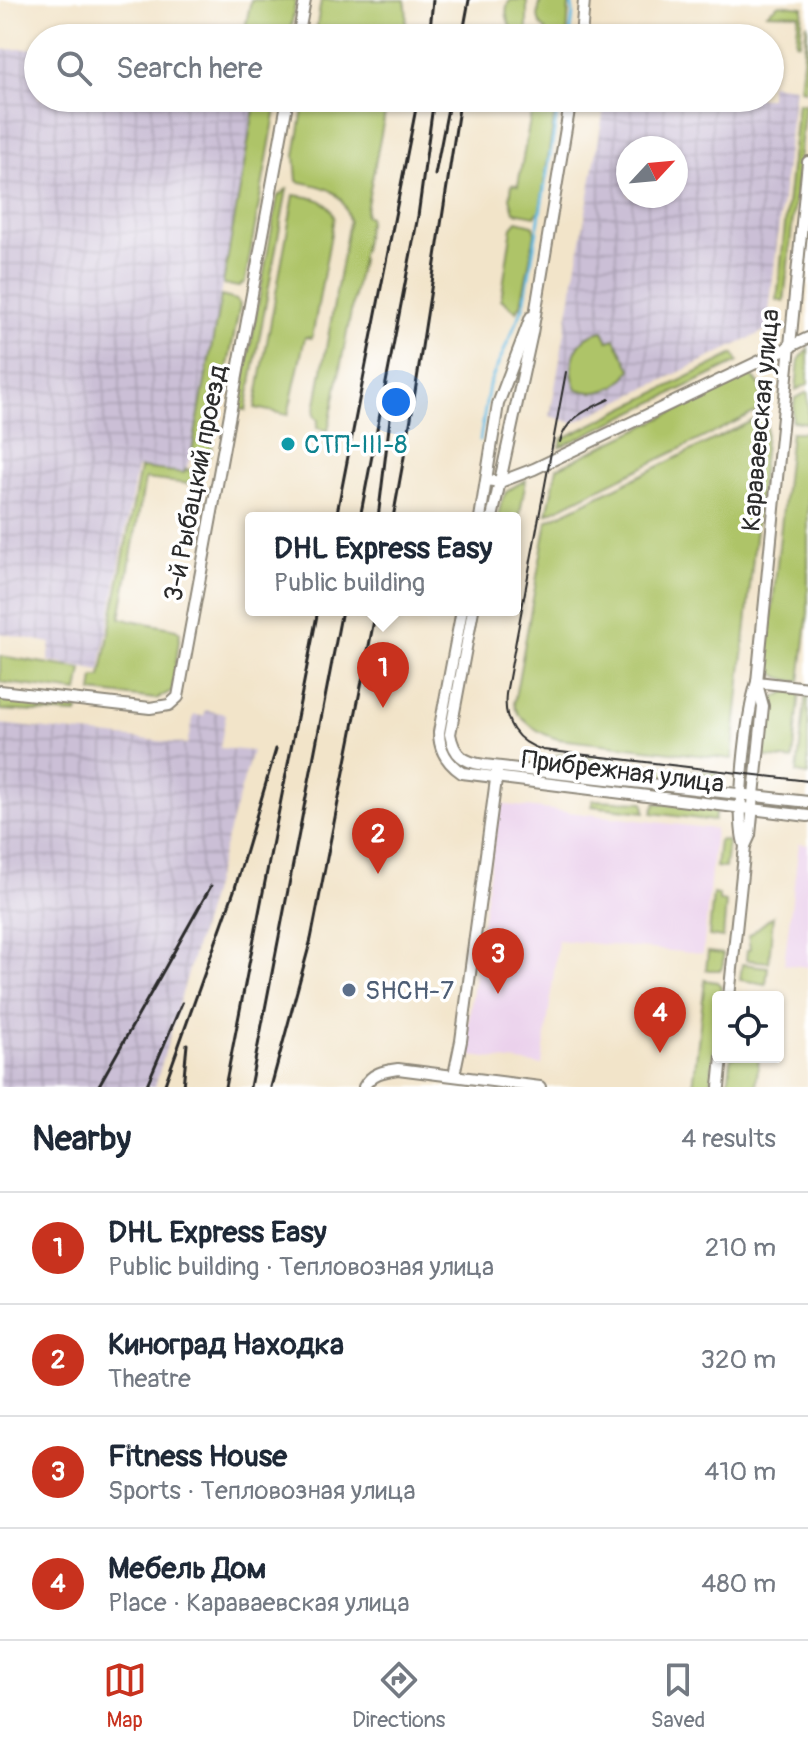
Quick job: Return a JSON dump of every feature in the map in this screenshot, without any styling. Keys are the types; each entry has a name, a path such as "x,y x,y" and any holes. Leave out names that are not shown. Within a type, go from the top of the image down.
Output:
{"street":[{"path":"301,24 305,0"},
{"name":"3-й Рыбацкий проезд","path":"0,691 150,708 169,705 178,697 285,112"},
{"path":"493,512 536,308 569,112"},
{"name":"Караваевская улица","path":"730,991 745,846 750,835 742,794 750,704 757,682 808,162"},
{"path":"481,512 498,404 536,308"},
{"path":"487,480 500,482 542,465 808,338"},
{"path":"461,616 440,718 439,742 447,748 472,616"},
{"path":"757,682 808,688"},
{"name":"Караваевская улица","path":"747,808 754,796 763,706 757,682"},
{"name":"Прибрежная улица","path":"447,748 454,767 462,773 497,772 808,802"},
{"path":"454,1075 497,772"},
{"name":"Прибрежная улица","path":"497,772 808,816"},
{"path":"719,1087 721,1063"},
{"path":"364,1087 373,1076 398,1069 540,1087"}],"shaded area":[{"path":"24,49 24,112 253,112 194,445 185,473 137,468 100,671 48,661 51,643 0,633 0,50"},
{"path":"784,86 795,87 767,330 574,423 550,416 604,112 784,112"},
{"path":"205,710 226,714 220,748 252,751 155,1087 0,1087 0,724 187,744 194,715 204,716"},
{"path":"499,804 715,829 703,954 558,940 542,1065 464,1055"},
{"path":"799,844 808,845 808,967 784,964"}],"green space":[{"path":"251,0 296,0 292,24 246,24"},
{"path":"321,0 405,0 405,24 317,24"},
{"path":"510,0 527,0 527,24 510,24 507,5"},
{"path":"541,0 567,0 568,24 540,24"},
{"path":"779,4 803,7 800,43 796,42 799,14 767,13"},
{"path":"807,23 806,90 800,89"},
{"path":"798,103 805,104 784,302 777,300"},
{"path":"254,112 275,112 245,282 238,287 223,284"},
{"path":"303,112 385,112 365,215 369,217 366,234 328,431 317,428 318,420 314,415 349,221 337,195 297,181 295,155"},
{"path":"531,112 555,112 540,210 535,216 514,212 510,198 512,184 518,185"},
{"path":"287,189 246,410 239,409 278,196"},
{"path":"294,195 323,202 334,217 312,338 305,337 288,415 255,408"},
{"path":"517,221 533,225 535,233 521,305 516,311 501,299 512,227"},
{"path":"221,296 237,300 240,305 210,456 192,451"},
{"path":"603,331 608,341 615,339 631,369 621,382 607,390 592,392 577,389 572,370 575,352 586,338"},
{"path":"808,348 808,384 796,390 799,360"},
{"path":"734,354 738,362 560,447 562,439"},
{"path":"751,375 760,385 762,409 547,514 557,468"},
{"path":"808,392 808,423 792,421 795,398"},
{"path":"768,413 732,759 558,739 531,726 519,715 514,703 547,521"},
{"path":"791,432 808,432 808,612 800,682 775,674 767,659"},
{"path":"140,468 184,473 186,469 199,473 190,484 145,479 120,618 176,629 180,633 172,691 156,699 92,692 94,677 101,677"},
{"path":"526,480 520,512 499,512 505,494"},
{"path":"0,656 82,669 78,692 0,682"},
{"path":"787,691 800,692 793,760 764,757 770,704"},
{"path":"808,694 808,775 797,773"},
{"path":"0,699 78,709 77,714 0,710"},
{"path":"557,754 717,773 715,786 536,765 537,756 556,759"},
{"path":"593,800 644,802 645,812 592,806"},
{"path":"656,803 716,811 714,821 652,813"},
{"path":"719,840 728,841 725,868 716,867"},
{"path":"713,894 719,895 719,901 726,902 723,938 709,936"},
{"path":"773,916 769,962 746,960 747,950 750,949 748,936"},
{"path":"708,952 723,954 720,970 706,970"},
{"path":"742,964 768,967 766,984 740,980"},
{"path":"705,980 717,982 720,991 712,991 710,1087 693,1087"},
{"path":"730,1063 758,1063 756,1087 728,1087"}],"waterway":[{"path":"571,0 572,24"},
{"path":"480,440 489,385 524,305 558,112"}],"tram line":[{"path":"521,614 566,372"},
{"path":"560,442 573,420 609,399"},
{"path":"521,616 506,704 509,722 525,742 543,750 808,781"}],"railway":[{"path":"430,24 433,0"},
{"path":"465,24 469,0"},
{"path":"337,512 415,112"},
{"path":"361,512 418,216 432,112"},
{"path":"435,175 447,112"},
{"path":"394,512 458,112"},
{"path":"379,512 390,419"},
{"path":"225,1087 317,616"},
{"path":"250,1087 341,616"},
{"path":"271,1087 311,939 375,616"},
{"path":"164,1087 235,888 276,749"},
{"path":"98,1087 211,886"},
{"path":"146,1087 182,1003"},
{"path":"183,1087 187,1044"}],"place":[{"name":"СТП-III-8","path":"288,444"},
{"name":"DHL Express Easy","path":"383,708"},
{"name":"Киноград Находка","path":"378,874"},
{"name":"SHCH-7","path":"349,990"},
{"name":"Fitness House","path":"498,994"},
{"name":"Мебель Дом","path":"660,1053"}]}
